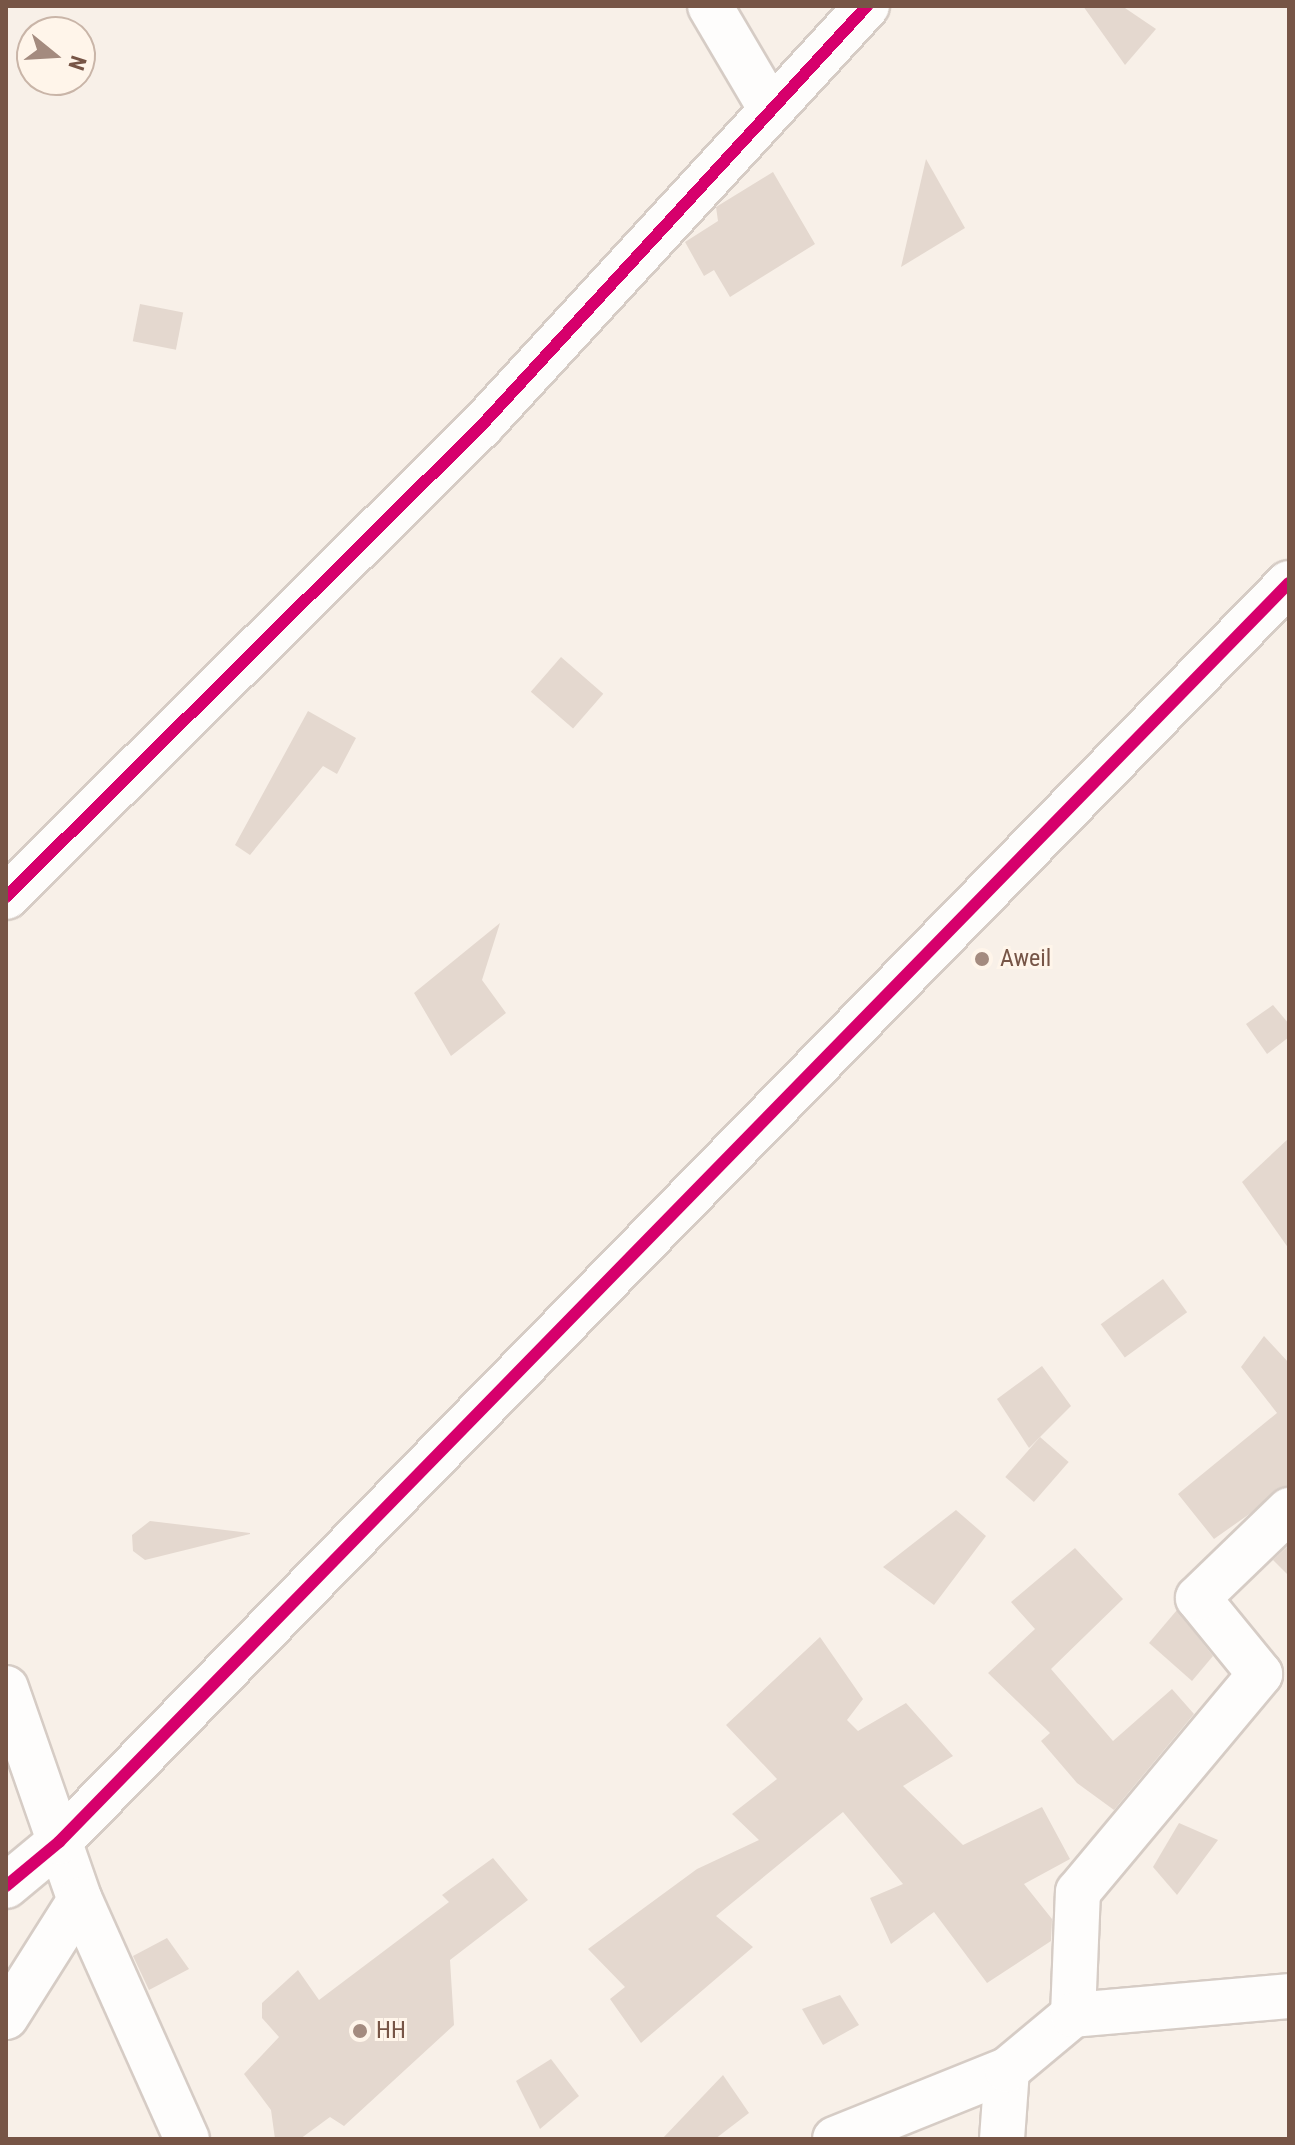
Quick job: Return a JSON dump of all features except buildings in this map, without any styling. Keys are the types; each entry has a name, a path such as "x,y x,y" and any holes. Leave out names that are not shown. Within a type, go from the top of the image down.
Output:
{"street":[{"path":"710,6 769,106"},
{"path":"6,897 482,425 769,106 867,6"},
{"path":"6,1886 59,1842 1289,583"},
{"path":"1073,2015 1078,1892 1260,1674 1198,1598 1289,1510"},
{"path":"6,1688 80,1900 187,2139"},
{"path":"6,2017 80,1900"},
{"path":"835,2139 1007,2070 1073,2015 1289,1996"},
{"path":"1002,2139 1007,2070"}],"cycle path":[{"path":"6,897 482,425 867,6"},
{"path":"6,1886 59,1842 1289,583"}],"place":[{"name":"Aweil","path":"982,959"},
{"name":"HH","path":"360,2031"}]}
